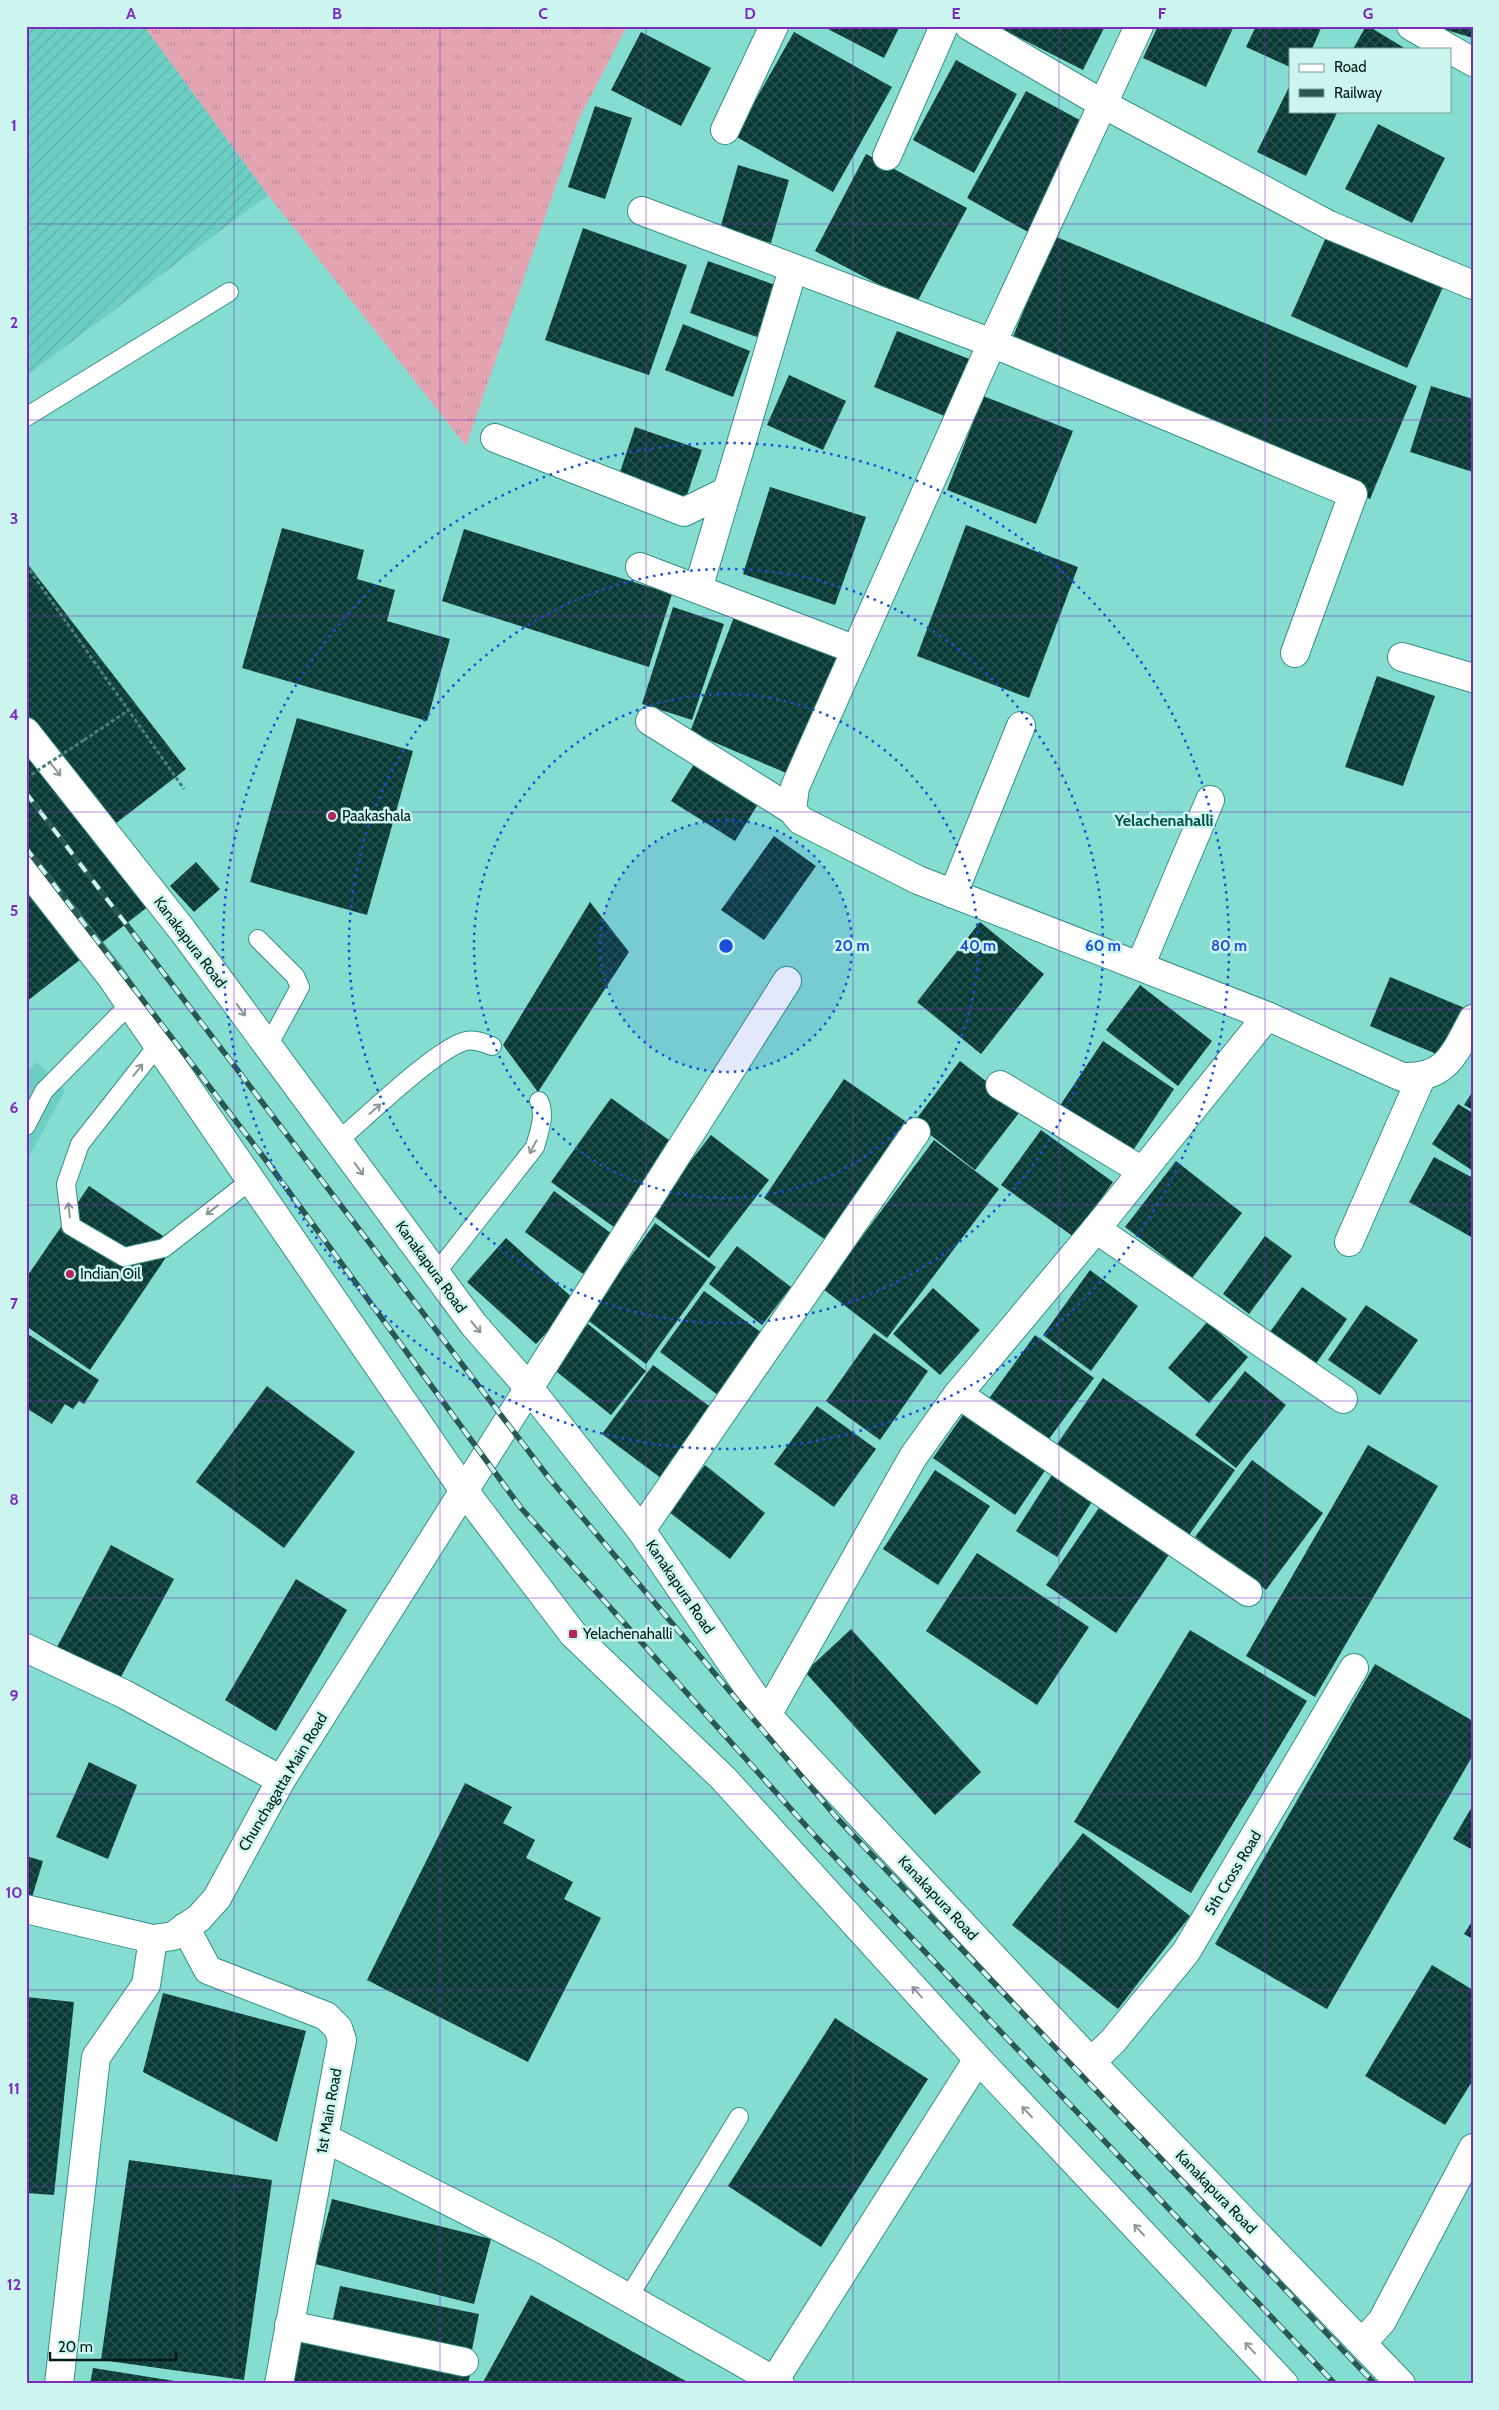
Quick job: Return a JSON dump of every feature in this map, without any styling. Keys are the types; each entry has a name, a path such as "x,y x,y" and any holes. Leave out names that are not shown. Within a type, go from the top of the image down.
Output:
{"main road":[{"path":"726,130 774,26"},
{"path":"887,156 944,26"},
{"path":"969,26 1103,104 1329,225 1473,285"},
{"path":"792,810 795,787 992,343 1139,26"},
{"path":"1411,26 1448,48"},
{"path":"1452,50 1473,62"},
{"path":"642,212 992,343 1353,494 1295,653"},
{"path":"698,589 793,268"},
{"path":"495,438 684,512 727,491"},
{"path":"640,567 856,650"},
{"path":"1402,657 1473,678"},
{"path":"650,721 792,810 800,820 918,880 1267,1016 1402,1077 1421,1078 1438,1070 1451,1058 1473,1019"},
{"path":"953,894 1021,726"},
{"name":"Kanakapura Road","path":"26,732 183,931 474,1325 529,1388 641,1530 767,1714 1091,2062 1401,2384"},
{"path":"1140,966 1210,800"},
{"path":"26,868 130,1004 465,1492 573,1634 724,1778 978,2059 1284,2384"},
{"name":"Chunchagatta Main Road","path":"26,1909 153,1940 173,1936 199,1918 217,1898 281,1780 787,981"},
{"path":"767,1714 913,1457 958,1394 1096,1229 1267,1016"},
{"path":"1349,1242 1421,1078"},
{"path":"1000,1085 1142,1171"},
{"path":"641,1530 916,1132"},
{"path":"1096,1229 1343,1399"},
{"path":"958,1394 1248,1592"},
{"path":"26,1648 124,1694 281,1780"},
{"name":"5th Cross Road","path":"1091,2062 1113,2040 1186,1952 1354,1668"},
{"name":"1st Main Road","path":"185,1927 208,1970 326,2016 338,2028 342,2040 279,2384"},
{"path":"59,2384 96,2057 146,1985 153,1940"},
{"path":"324,2138 546,2251 775,2383 978,2059"},
{"path":"1362,2344 1382,2322 1473,2148"},
{"path":"289,2325 464,2362"}],"lane":[{"path":"26,417 229,292"},
{"path":"258,938 295,976 300,987 268,1046"},
{"path":"26,1126 44,1092 130,1004"},
{"path":"338,1141 444,1051 465,1041 477,1041 492,1046"},
{"path":"158,1045 80,1144 66,1184 71,1226 124,1257 164,1248 251,1180"},
{"path":"436,1273 535,1147 542,1124 542,1108 539,1101"},
{"path":"628,2298 739,2117"}],"path":[{"path":"26,565 184,789"},
{"path":"26,778 128,710"}],"shaded area":[{"path":"26,26 144,26 268,195 26,376"},
{"path":"37,1062 65,1091 26,1162 26,1072"}],"green space":[{"path":"144,26 627,26 579,119 466,446 268,195"}],"building":[{"path":"822,26 900,26 884,58"},
{"path":"996,26 1105,26 1083,70"},
{"path":"1158,26 1234,26 1206,87 1143,58"},
{"path":"1256,26 1322,26 1312,48 1289,48 1289,67 1246,47"},
{"path":"1366,26 1368,26 1404,48 1354,48"},
{"path":"1473,26 1473,38 1436,27"},
{"path":"641,32 711,68 681,126 611,90"},
{"path":"794,32 892,87 833,192 735,136"},
{"path":"956,60 1017,94 974,173 913,140"},
{"path":"1289,87 1289,112 1338,112 1306,176 1257,152"},
{"path":"1026,91 1087,124 1028,232 967,198"},
{"path":"595,106 632,118 605,199 568,187"},
{"path":"1378,124 1445,158 1412,223 1345,189"},
{"path":"866,154 967,208 916,304 815,251"},
{"path":"738,165 789,180 771,243 720,229"},
{"path":"583,228 687,265 649,375 545,340"},
{"path":"1327,235 1443,287 1407,368 1291,316"},
{"path":"1054,236 1417,386 1370,499 1008,349"},
{"path":"708,261 775,285 757,337 690,313"},
{"path":"683,324 750,351 733,397 665,370"},
{"path":"897,331 972,360 947,417 874,387"},
{"path":"789,375 846,401 823,450 767,425"},
{"path":"1431,386 1473,399 1473,472 1410,452"},
{"path":"983,396 1073,431 1036,524 947,490"},
{"path":"635,427 702,450 683,507 616,484"},
{"path":"770,487 866,517 835,605 743,574"},
{"path":"966,525 1078,567 1029,698 917,656"},
{"path":"282,528 364,550 357,579 395,590 387,621 450,639 427,721 242,668"},
{"path":"464,529 672,594 649,667 442,601"},
{"path":"26,562 186,769 106,831 159,898 26,1002"},
{"path":"673,607 724,624 692,720 642,704"},
{"path":"734,617 839,659 791,775 690,732"},
{"path":"1377,676 1435,696 1403,786 1345,767"},
{"name":"Paakashala","path":"297,718 413,751 367,915 250,882"},
{"path":"696,761 760,801 735,841 671,801"},
{"path":"774,836 816,866 764,940 721,910"},
{"path":"196,862 220,889 194,912 170,886"},
{"path":"590,902 629,952 538,1092 503,1045"},
{"path":"980,922 1044,974 981,1054 917,1002"},
{"path":"1390,977 1467,1009 1446,1058 1370,1026"},
{"path":"1140,985 1212,1041 1178,1086 1106,1030"},
{"path":"1103,1041 1174,1089 1130,1155 1059,1107"},
{"path":"960,1061 1022,1109 975,1170 914,1122"},
{"path":"844,1079 905,1121 826,1240 764,1198"},
{"path":"1473,1091 1473,1110 1464,1105"},
{"path":"611,1098 673,1143 614,1227 551,1182"},
{"path":"1458,1104 1473,1113 1473,1171 1432,1144"},
{"path":"1041,1130 1113,1182 1074,1237 1001,1185"},
{"path":"711,1135 769,1180 709,1258 650,1213"},
{"path":"934,1140 999,1189 887,1338 823,1289"},
{"path":"1434,1157 1473,1178 1473,1238 1409,1202"},
{"path":"1176,1161 1242,1213 1192,1278 1125,1227"},
{"path":"89,1186 175,1244 90,1370 26,1326 26,1278"},
{"path":"554,1191 612,1234 583,1274 525,1232"},
{"path":"655,1223 716,1267 646,1364 586,1319"},
{"path":"1265,1236 1292,1256 1249,1314 1223,1294"},
{"path":"506,1238 576,1301 536,1344 467,1282"},
{"path":"737,1246 791,1287 762,1325 709,1284"},
{"path":"1090,1270 1138,1306 1091,1371 1043,1335"},
{"path":"1302,1287 1347,1319 1310,1372 1265,1339"},
{"path":"933,1288 980,1330 940,1375 893,1334"},
{"path":"704,1291 762,1333 718,1395 660,1352"},
{"path":"1366,1305 1418,1340 1380,1395 1328,1360"},
{"path":"1207,1322 1248,1357 1209,1403 1168,1368"},
{"path":"588,1324 646,1371 611,1415 552,1368"},
{"path":"26,1333 99,1380 84,1404 79,1401 73,1409 65,1404 52,1424 26,1408"},
{"path":"874,1333 928,1371 880,1440 826,1401"},
{"path":"1035,1335 1094,1378 1043,1447 985,1404"},
{"path":"653,1365 712,1408 661,1478 602,1434"},
{"path":"1245,1371 1286,1405 1236,1468 1195,1435"},
{"path":"1103,1378 1235,1470 1184,1542 1053,1450"},
{"path":"267,1386 355,1452 284,1548 196,1482"},
{"path":"817,1406 876,1449 834,1507 774,1464"},
{"path":"965,1412 1046,1469 1015,1515 933,1458"},
{"path":"1368,1445 1438,1486 1315,1697 1246,1656"},
{"path":"1252,1460 1323,1513 1266,1590 1195,1537"},
{"path":"705,1465 765,1513 730,1559 669,1512"},
{"path":"935,1470 990,1506 938,1585 883,1549"},
{"path":"1053,1473 1093,1500 1057,1557 1016,1531"},
{"path":"1103,1502 1172,1550 1116,1633 1046,1585"},
{"path":"111,1545 174,1579 117,1684 55,1651"},
{"path":"977,1553 1089,1627 1037,1705 926,1631"},
{"path":"296,1579 347,1610 276,1731 225,1700"},
{"path":"851,1629 981,1772 935,1815 805,1672"},
{"path":"1190,1630 1307,1701 1191,1893 1074,1822"},
{"path":"1375,1664 1473,1721 1473,1755 1327,2009 1215,1944"},
{"path":"89,1762 137,1785 108,1859 56,1837"},
{"path":"465,1783 512,1807 503,1823 535,1840 526,1858 573,1882 564,1899 601,1918 528,2062 367,1980"},
{"path":"1473,1805 1473,1850 1453,1839"},
{"path":"1083,1833 1190,1916 1118,2009 1012,1925"},
{"path":"26,1856 43,1861 30,1904 26,1903"},
{"path":"1473,1920 1473,1939 1464,1934"},
{"path":"1432,1965 1473,1990 1473,2080 1445,2125 1365,2076"},
{"path":"163,1993 306,2031 277,2142 143,2072"},
{"path":"26,1997 74,2002 54,2195 26,2193"},
{"path":"835,2018 928,2079 821,2247 728,2186"},
{"path":"129,2160 272,2180 244,2380 101,2360"},
{"path":"332,2199 491,2239 474,2304 315,2264"},
{"path":"340,2286 479,2314 470,2360 330,2333"},
{"path":"531,2295 691,2384 482,2384"},
{"path":"299,2336 470,2375 468,2384 289,2384"},
{"path":"93,2368 187,2383 187,2384 90,2384"}],"railway":[{"path":"26,793 549,1478 837,1818 1375,2384"},
{"path":"26,848 265,1159 521,1508 816,1837 1335,2384"}],"place":[{"name":"Paakashala","path":"332,816"},
{"name":"Indian Oil","path":"70,1274"},
{"name":"Yelachenahalli","path":"573,1634"}],"district":[{"name":"Yelachenahalli","path":"1164,820"}]}
